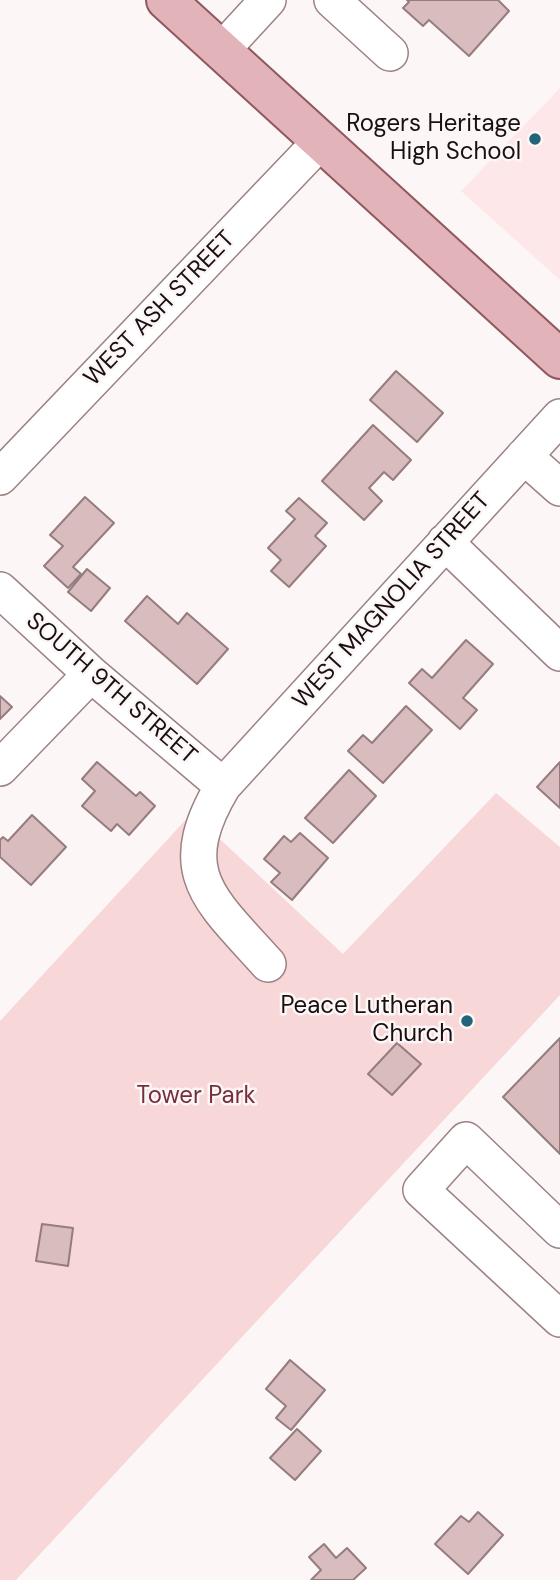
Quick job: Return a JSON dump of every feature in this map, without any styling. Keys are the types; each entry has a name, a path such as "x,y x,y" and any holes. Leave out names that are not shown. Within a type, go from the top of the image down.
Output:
{"main road":[{"path":"166,0 560,359"}],"street":[{"path":"222,50 268,0"},
{"path":"332,0 390,53"},
{"name":"WEST ASH STREET","path":"0,477 320,142"},
{"name":"WEST MAGNOLIA STREET","path":"268,964 219,909 198,868 198,841 205,817 223,786 560,417"},
{"path":"524,456 560,488"},
{"path":"445,542 560,653"},
{"name":"SOUTH 9TH STREET","path":"0,590 91,674 223,786"},
{"path":"0,768 91,674"},
{"path":"560,1230 466,1140 421,1190 560,1319"}],"shaded area":[{"name":"Rogers Heritage High School","path":"560,88 560,280 461,191"}],"green space":[{"name":"Tower Park","path":"496,793 560,847 560,995 16,1580 0,1580 0,1021 192,813 343,954"}],"building":[{"path":"407,0 498,0 509,11 469,56 429,20 423,26 403,8 409,2"},
{"path":"396,371 443,413 417,442 370,400"},
{"path":"373,425 411,460 393,480 384,472 369,488 382,501 364,520 322,481"},
{"path":"85,497 114,523 73,567 81,574 68,588 44,566 63,546 50,535"},
{"path":"299,498 327,523 315,536 326,546 289,587 271,571 281,560 268,548 295,519 286,511"},
{"path":"87,569 110,588 91,611 68,592"},
{"path":"147,596 178,624 187,613 228,649 197,684 125,621"},
{"path":"466,640 493,664 463,698 477,710 460,729 409,683 422,669 432,678"},
{"path":"0,696 12,707 0,719"},
{"path":"406,706 432,730 383,783 348,751 363,735 372,743"},
{"path":"97,762 136,796 140,792 155,806 129,835 117,824 111,831 82,806 95,791 82,779"},
{"path":"560,762 560,808 537,787"},
{"path":"349,770 376,796 333,843 305,818"},
{"path":"32,815 66,847 31,885 0,857 0,840 3,837 8,841"},
{"path":"300,833 328,858 292,900 271,882 280,873 264,859 284,836 291,842"},
{"path":"560,1038 560,1154 503,1097"},
{"path":"397,1043 421,1064 392,1095 368,1074"},
{"path":"42,1224 73,1228 68,1266 36,1261"},
{"path":"290,1360 325,1390 291,1430 276,1418 286,1406 266,1389"},
{"path":"297,1429 321,1451 295,1480 270,1458"},
{"path":"478,1512 503,1535 468,1574 435,1544 461,1516 469,1522"},
{"path":"324,1544 336,1558 347,1548 366,1568 353,1580 311,1580 321,1570 309,1557"}],"place":[{"name":"Rogers Heritage High School","path":"535,139"},
{"name":"Peace Lutheran Church","path":"467,1021"}]}
